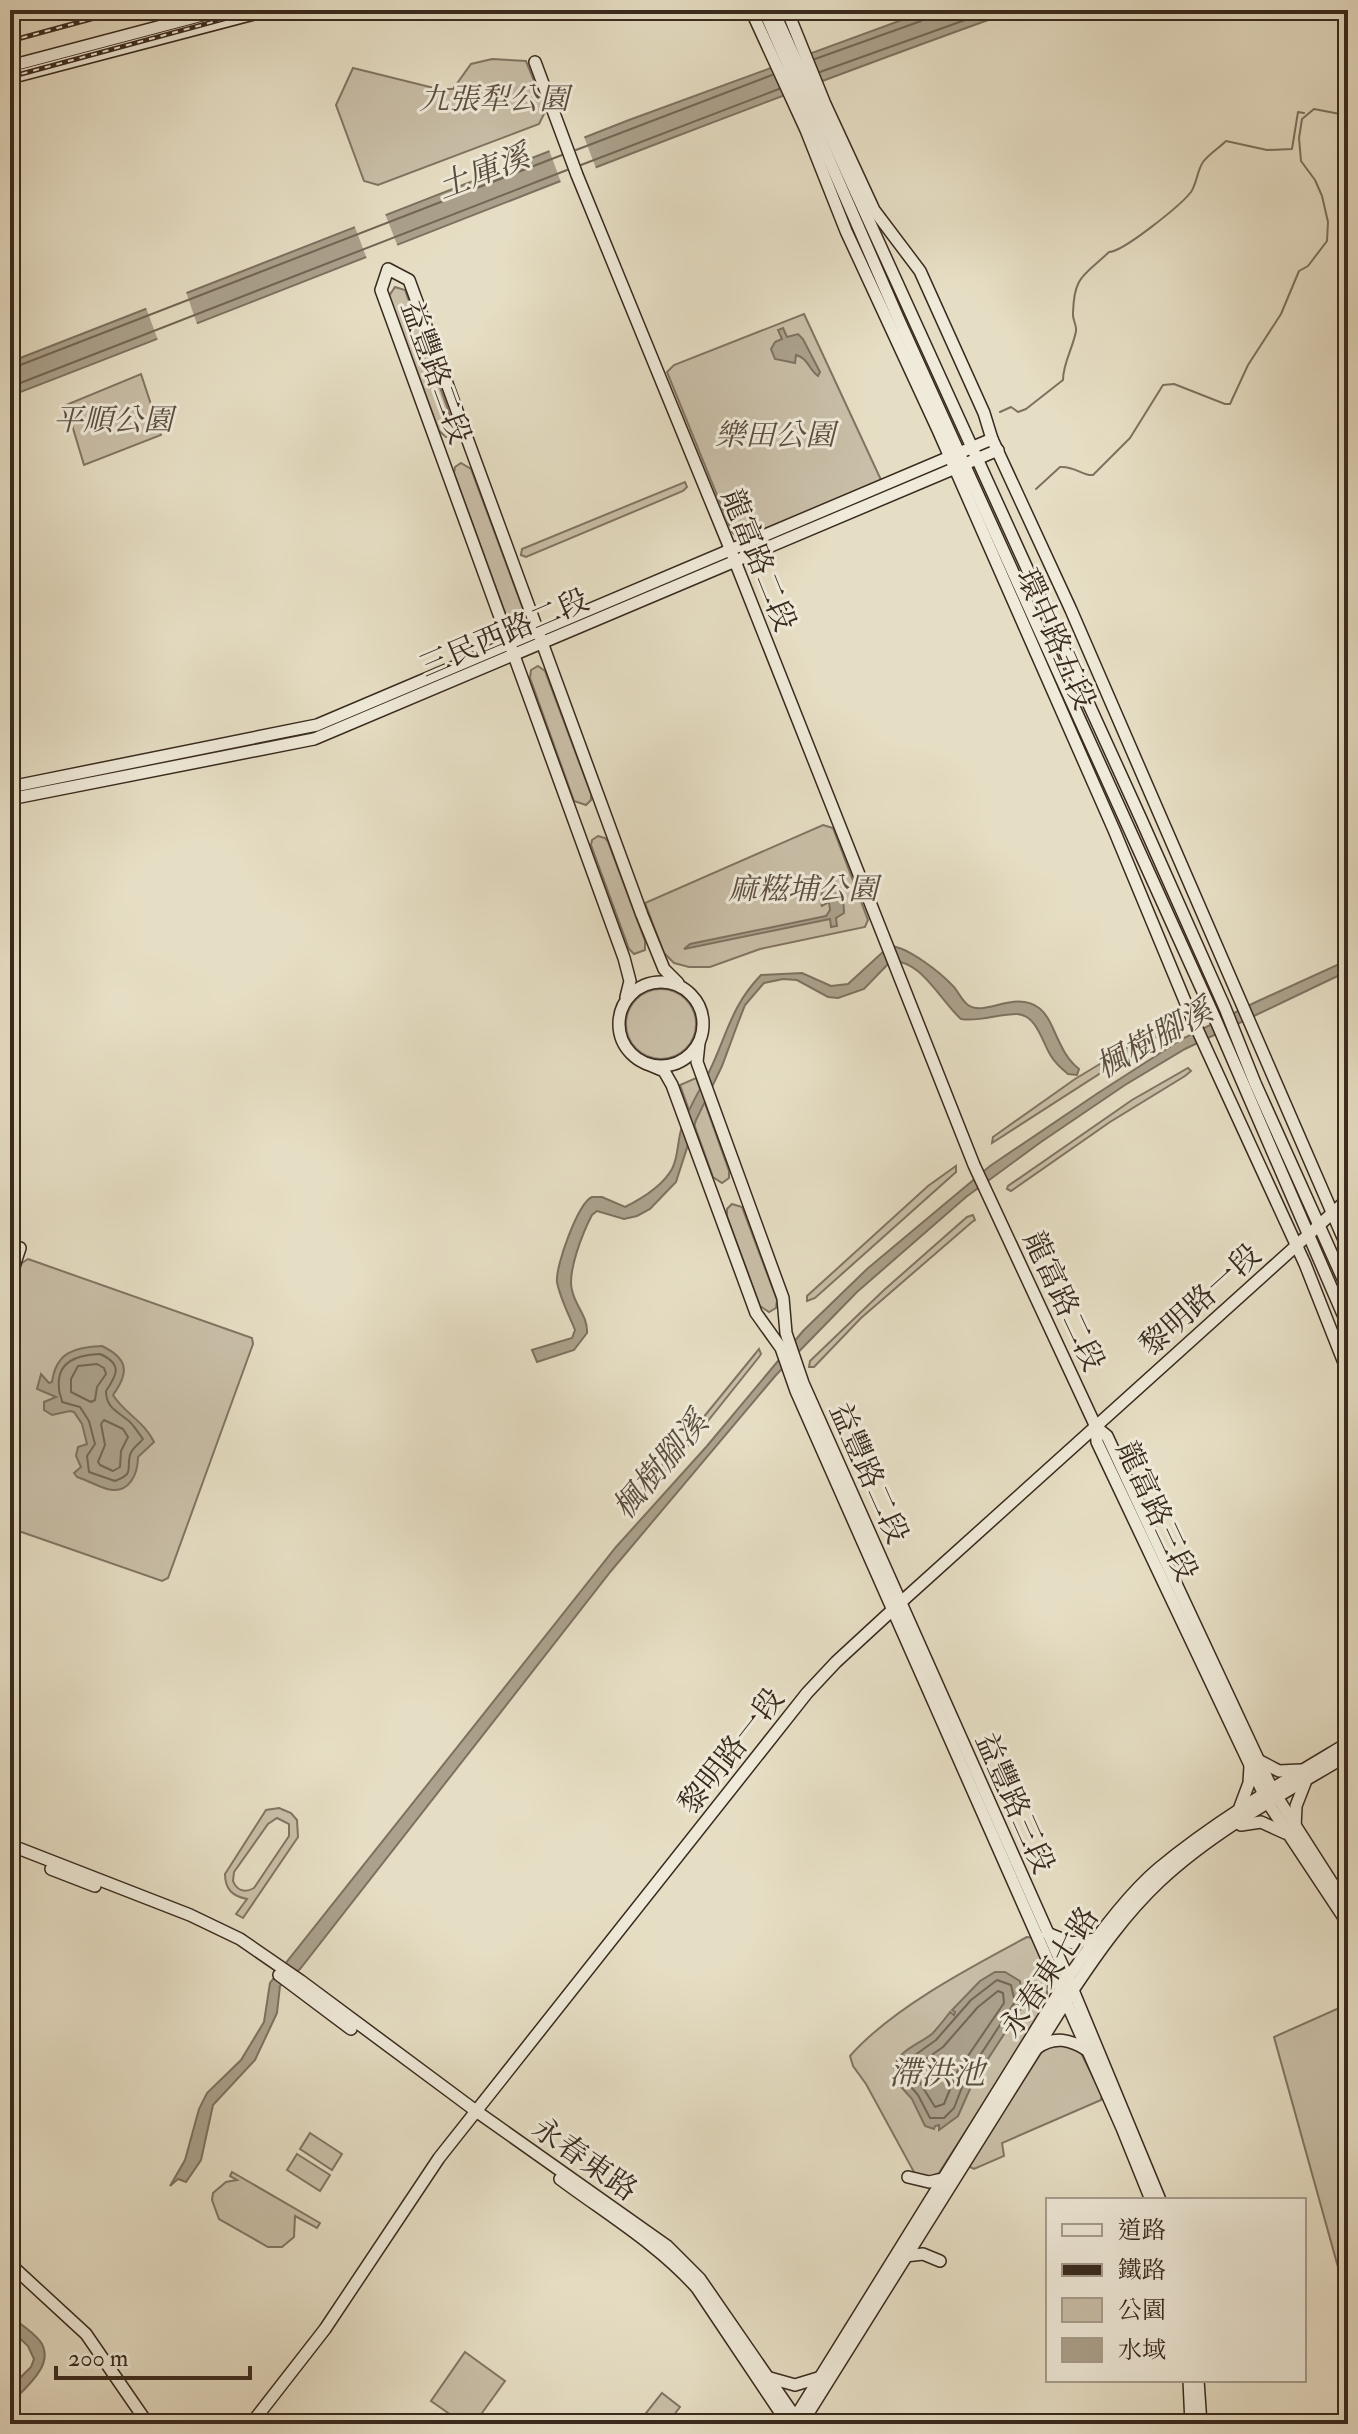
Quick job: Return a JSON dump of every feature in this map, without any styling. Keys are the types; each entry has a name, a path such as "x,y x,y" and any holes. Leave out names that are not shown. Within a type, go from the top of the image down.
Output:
{"street":[{"path":"10,66 222,10"},
{"path":"10,78 269,10"},
{"name":"環中路五段","path":"751,10 846,231 957,461 1213,1014 1348,1326"},
{"name":"環中路五段","path":"764,10 898,318 1194,1021 1296,1245 1348,1373"},
{"name":"環中路五段","path":"773,10 976,453 1348,1290"},
{"name":"環中路五段","path":"787,10 825,104 874,210 920,271 1071,610 1348,1249"},
{"name":"龍富路二段","path":"535,62 974,1165 1096,1427"},
{"name":"益豐路二段","path":"785,1344 756,1313 664,1071 645,1063 627,1049 619,1032 618,1016 630,981 624,958 381,290 388,269 409,280 654,946 664,969 691,993 700,1006 703,1024 696,1055 783,1298 785,1344 896,1607"},
{"name":"三民西路二段","path":"10,799 314,739 511,650 995,445"},
{"name":"三民西路二段","path":"10,787 317,725 511,650"},
{"path":"626,997 641,986 678,983"},
{"path":"645,1063 664,1064 685,1060 699,1043"},
{"name":"黎明路一段","path":"251,2424 325,2329 422,2180 807,1693 896,1607 1348,1199"},
{"path":"10,1278 20,1248"},
{"name":"龍富路三段","path":"1096,1427 1097,1442 1270,1796 1348,1924"},
{"name":"益豐路三段","path":"896,1607 1047,1933 1089,2051 1150,2198"},
{"name":"益豐路三段","path":"896,1607 1159,2198"},
{"name":"永春東七路","path":"795,2422 807,2415 1037,2048 1095,1938 1156,1870 1238,1810 1270,1796 1308,1773 1348,1743"},
{"name":"永春東七路","path":"1308,1773 1348,1755"},
{"path":"1233,1827 1261,1822 1292,1832 1300,1793 1308,1773 1279,1771 1254,1763 1238,1810"},
{"name":"永春東七路","path":"795,2422 818,2377 1067,1989 1161,1880 1270,1796"},
{"name":"龍富路三段","path":"1292,1832 1348,1908"},
{"path":"10,1845 216,1926 277,1967"},
{"path":"10,1853 203,1928 277,1967"},
{"path":"1047,1933 1072,1943 1095,1938"},
{"name":"永春東路","path":"277,1967 686,2275 795,2422"},
{"path":"1037,2048 1045,2042 1064,2040 1089,2051"},
{"name":"永春東路","path":"475,2114 680,2257 700,2279 768,2377 795,2422"},
{"path":"908,2177 929,2182 943,2179"},
{"path":"905,2256 923,2254 940,2261"},
{"path":"10,2264 86,2334 148,2424"},
{"path":"768,2377 795,2385 818,2377"},
{"path":"1189,2382 1191,2424"},
{"path":"1198,2382 1201,2424"}],"green space":[{"name":"九張犁公園","path":"492,59 526,61 546,110 539,124 378,185 364,181 336,105 353,68 438,89 453,89 471,64"},
{"path":"395,287 405,290 455,429 451,436 446,437 439,431 389,296"},
{"name":"樂田公園","path":"804,314 882,482 740,540 732,532 667,372 674,365"},
{"name":"平順公園","path":"141,374 161,435 84,465 66,405"},
{"path":"461,463 471,469 523,609 519,620 514,621 506,615 454,473 455,467"},
{"path":"685,482 687,487 683,491 526,557 521,555 522,549"},
{"path":"538,666 545,671 591,794 591,800 586,805 574,801 530,678 531,670"},
{"name":"麻糍埔公園","path":"823,825 833,828 868,920 865,927 760,949 710,967 674,963 664,953 645,903"},
{"path":"598,836 608,842 645,941 645,950 634,954 629,949 591,845"},
{"path":"668,989 690,1004 696,1024 694,1038 686,1049 675,1057 654,1059 636,1049 628,1038 626,1017 636,999 647,991"},
{"path":"1168,1023 1169,1029 992,1143 993,1137 1075,1079"},
{"path":"1188,1068 1191,1071 1185,1076 1110,1122 1011,1191 1007,1189 1132,1100"},
{"path":"696,1078 729,1171 729,1178 722,1183 713,1177 680,1085"},
{"path":"956,1166 956,1172 815,1298 807,1301 807,1296 928,1186"},
{"path":"732,1204 742,1207 777,1300 776,1308 769,1312 760,1306 727,1216 727,1209"},
{"path":"973,1215 975,1220 861,1318 814,1367 809,1367 810,1361 884,1290"},
{"path":"28,1259 252,1338 253,1344 168,1578 162,1581 10,1528 10,1295 22,1263"},
{"path":"759,1349 759,1357 691,1442 638,1502 631,1504 630,1501"},
{"path":"279,1808 291,1813 297,1820 298,1837 243,1918 236,1914 247,1899 230,1891 225,1874 266,1810","holes":["277,1818 289,1824 289,1836 254,1888 239,1889 233,1881 234,1872 268,1824"]},
{"path":"1027,1937 1033,1938 1049,1979 1045,2007 939,2173 927,2178 915,2174 850,2056 867,2038 910,2005"},
{"path":"1348,2004 1348,2303 1274,2037"},
{"path":"1060,2044 1079,2049 1102,2095 1101,2100 1002,2143 1004,2156 974,2169 968,2166 1043,2050"},
{"path":"310,2133 342,2154 332,2170 300,2149"},
{"path":"297,2154 330,2175 320,2191 287,2170"},
{"path":"232,2172 320,2223 317,2228 295,2216 294,2237 282,2247 268,2247 219,2219 212,2200 213,2193 226,2182 237,2180 230,2176"},
{"path":"465,2352 505,2381 474,2424 464,2424 431,2401"},
{"path":"662,2393 680,2407 667,2424 641,2424 639,2422"}],"water":[{"path":"929,10 1016,10 637,151 10,396 10,362 629,120"},
{"path":"783,328 787,337 798,334 803,339 820,372 818,376 806,361 796,355 795,363 775,359 771,349 775,342 782,339 778,330"},
{"path":"831,883 840,892 843,904 844,913 836,918 837,926 831,927 830,919 684,949 690,944 826,916 830,910 829,902 822,906 820,900 824,887"},
{"path":"891,946 906,951 932,968 953,986 966,1003 975,1008 1020,1002 1039,1008 1049,1020 1066,1054 1079,1069 1077,1075 1068,1074 1054,1061 1029,1019 1017,1014 961,1019 920,973 901,962 890,962 864,989 838,998 828,997 797,980 764,983 745,1005 722,1066 696,1120 676,1182 650,1209 637,1216 624,1219 597,1211 592,1215 577,1252 571,1282 586,1321 587,1333 574,1350 537,1362 532,1350 572,1338 575,1330 562,1300 557,1274 580,1211 592,1197 602,1197 625,1207 651,1191 668,1175 688,1112 736,1010 761,975 802,973 831,986 848,984"},
{"path":"1348,960 1348,971 1185,1049 1041,1142 966,1197 857,1292 776,1375 611,1571 300,1969 280,1986 277,2013 255,2060 213,2105 201,2160 186,2182 178,2179 170,2186 185,2160 199,2109 207,2093 241,2060 264,2022 270,1983 616,1547 707,1446 803,1331 867,1269 990,1166 1182,1039"},
{"path":"102,1346 117,1356 124,1367 122,1380 113,1395 145,1428 154,1442 138,1457 131,1482 115,1490 77,1477 74,1473 81,1467 76,1456 78,1447 87,1444 82,1424 74,1412 52,1415 44,1410 44,1402 56,1397 37,1389 41,1374 49,1383 52,1382 58,1364 68,1353"},
{"name":"滯洪池","path":"995,1972 1005,1972 1020,1981 1022,1994 1025,1994 1023,2005 973,2082 958,2116 939,2130 939,2125 934,2129 925,2126 912,2099 895,2080 899,2072 894,2068 900,2056 933,2033 950,2012 954,2015 952,2010 980,1981"},
{"path":"10,2316 40,2341 44,2358 37,2376 10,2404 10,2388 31,2367 34,2359 28,2346 10,2329"}],"pier":[{"path":"583,134 597,171 562,185 548,147"},
{"path":"384,211 398,247 367,259 353,222"},
{"path":"185,289 198,327 159,343 145,305"}],"waterway":[{"path":"1036,489 1060,467 1093,475 1130,438 1163,385 1174,384 1230,404 1248,365 1281,314 1299,271 1308,266 1327,241 1328,222 1322,196 1301,161 1299,138 1302,119 1314,109 1340,114 1348,102"},
{"path":"1000,412 1011,407 1018,412 1026,409 1063,380 1076,331 1074,300 1078,283 1087,272 1109,252 1152,227 1185,198 1191,192 1203,162 1226,141 1267,150 1292,149 1298,112 1304,113"}],"railway":[{"path":"10,41 124,10"},
{"path":"10,77 257,10"}],"water label":[{"name":"土庫溪","path":"483,171"},
{"name":"楓樹腳溪","path":"1154,1038"},
{"name":"楓樹腳溪","path":"660,1465"}]}
